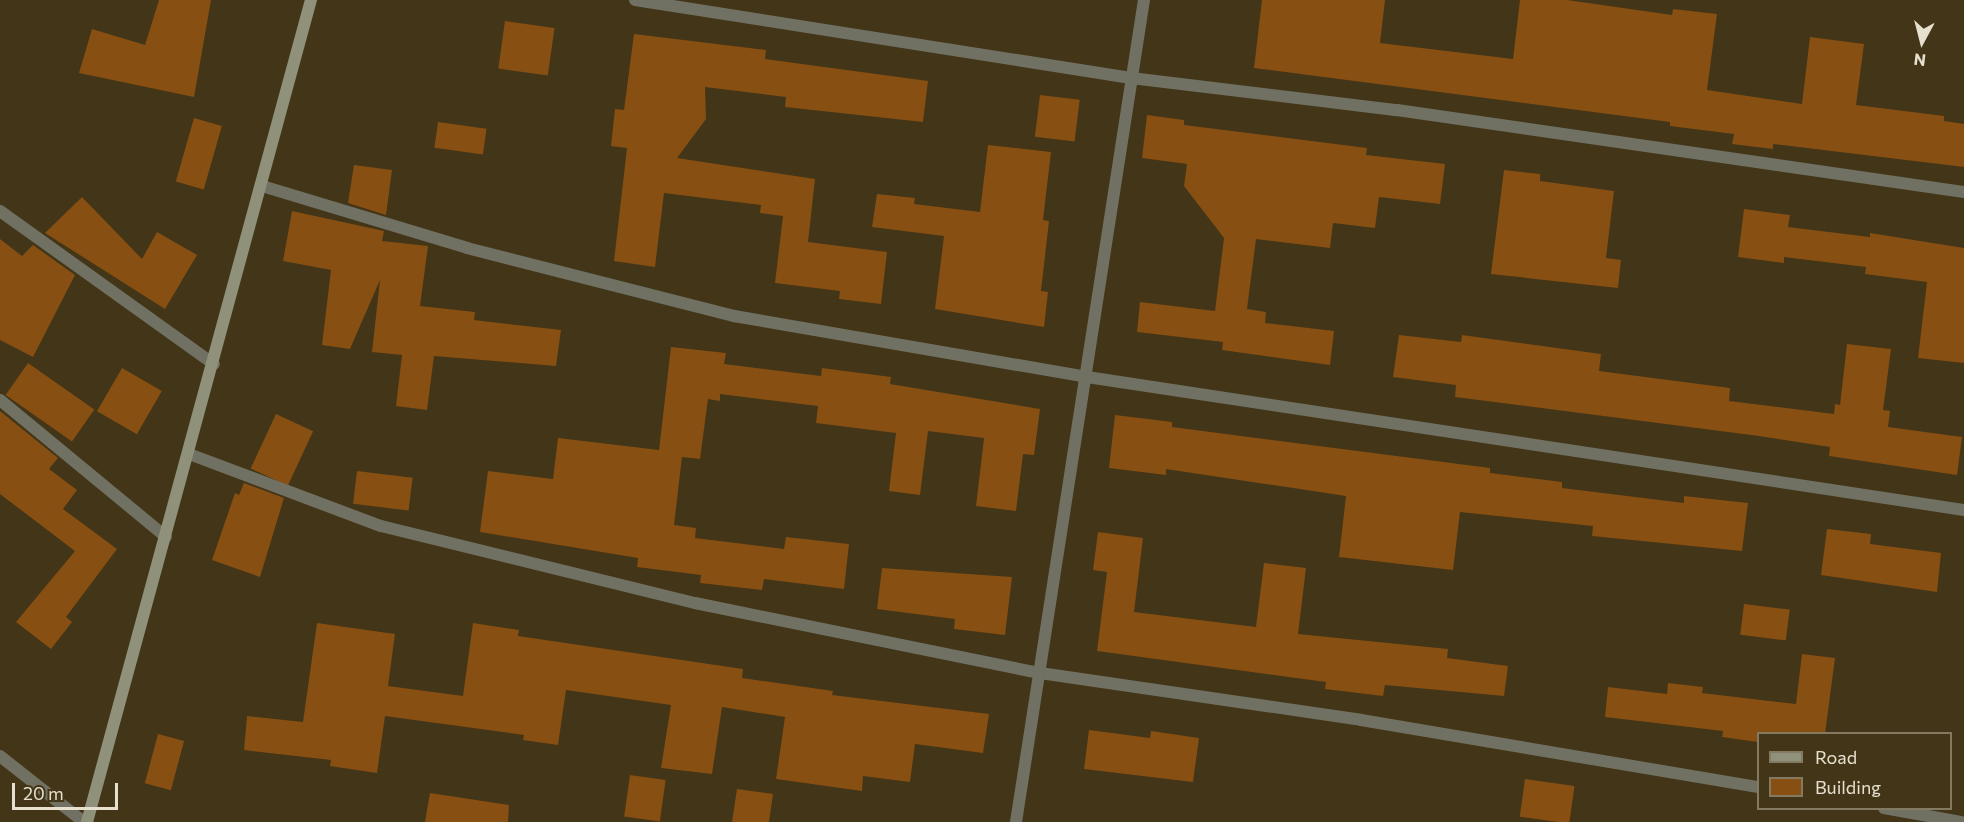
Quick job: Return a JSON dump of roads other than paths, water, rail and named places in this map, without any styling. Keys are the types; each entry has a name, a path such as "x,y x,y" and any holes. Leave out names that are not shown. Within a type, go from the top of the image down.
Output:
{"main road":[{"path":"85,822 214,364 311,0"}],"street":[{"path":"635,0 1131,78 1397,110 1964,192"},
{"path":"1016,822 1144,0"},
{"path":"262,186 467,248 734,316 1087,377 1964,510"},
{"path":"0,212 214,364"},
{"path":"0,399 166,537"},
{"path":"189,454 381,526 695,603 1040,673 1361,720 1757,787"},
{"path":"0,756 85,822"},
{"path":"1895,810 1961,822"}]}
